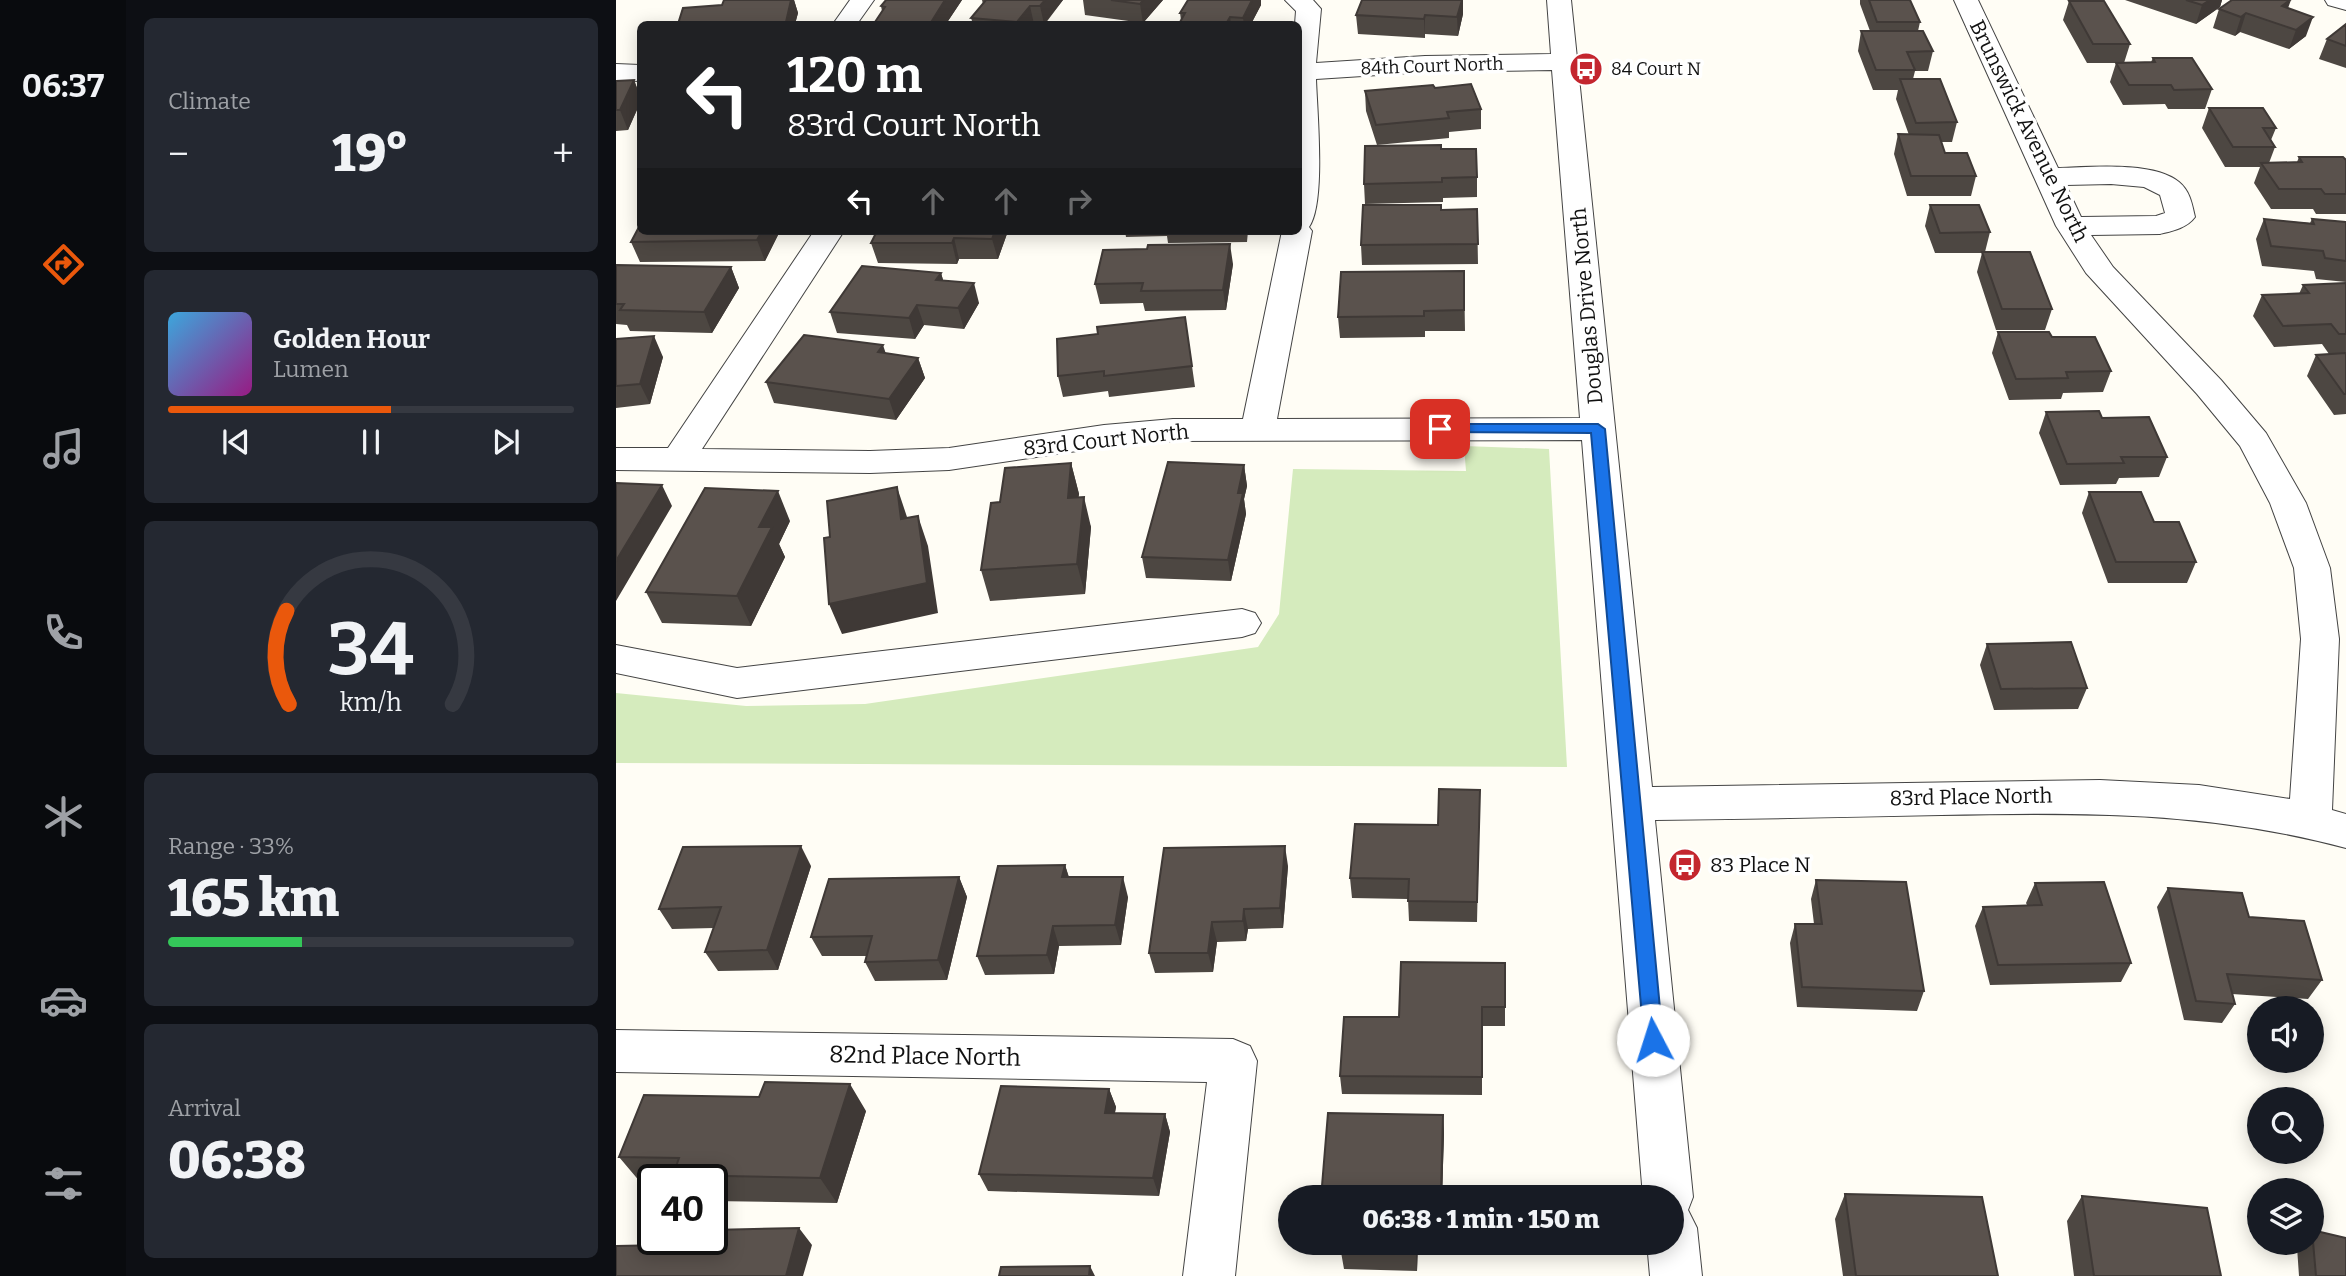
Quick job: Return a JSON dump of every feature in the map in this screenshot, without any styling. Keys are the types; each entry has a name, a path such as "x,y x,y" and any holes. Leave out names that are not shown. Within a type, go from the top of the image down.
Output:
{"street":[{"path":"847,21 862,0"},
{"path":"1297,0 1309,9 1302,64"},
{"name":"Douglas Drive North","path":"1559,0 1667,1185"},
{"name":"Brunswick Avenue North","path":"1966,0 2071,226 2101,273 2209,387 2254,441 2288,503 2312,568 2320,639 2328,825"},
{"path":"2337,0 2346,3"},
{"name":"84th Court North","path":"1302,72 1425,64 1565,62"},
{"path":"616,72 637,73"},
{"path":"1302,112 1302,202"},
{"path":"2048,177 2137,176 2168,186 2177,200 2180,216 2160,225 2071,226"},
{"path":"679,459 826,235"},
{"path":"1256,429 1264,406 1296,235"},
{"name":"83rd Court North","path":"616,458 870,462 949,459 1104,436 1173,430 1598,429"},
{"path":"616,659 737,683 1242,623"},
{"name":"83rd Place North","path":"1631,804 2089,795 2196,800 2328,825"},
{"name":"82nd Place North","path":"616,1051 1233,1061 1209,1276"},
{"path":"1674,1255 1676,1276"}],"green space":[{"path":"1464,446 1549,449 1567,767 616,763 616,693 746,706 865,704 1258,647 1279,614 1293,469 1466,471"}],"building":[{"path":"724,0 791,0 786,21 679,21 683,8 722,5"},
{"path":"886,0 945,0 932,21 876,21 885,7 881,6"},
{"path":"986,0 1045,0 1040,6 1030,6 1018,21 971,18"},
{"path":"1111,0 1143,0 1140,4"},
{"path":"1188,0 1252,0 1243,18 1230,17 1228,21 1181,21 1185,13 1180,13"},
{"path":"1362,0 1462,0 1457,17 1425,15 1424,19 1356,15"},
{"path":"1869,0 1910,0 1920,22 1877,22"},
{"path":"2186,0 2210,0 2202,5"},
{"path":"2232,0 2290,0 2282,6 2313,17 2296,30 2246,13 2241,17 2219,9"},
{"path":"2069,1 2104,1 2130,44 2093,44"},
{"path":"2346,24 2346,46 2327,39"},
{"path":"1861,31 1923,31 1933,51 1907,52 1915,70 1876,70"},
{"path":"2153,58 2192,58 2212,89 2174,90 2171,85 2129,85 2116,63 2155,62"},
{"path":"1900,79 1940,79 1957,122 1916,123"},
{"path":"634,80 620,110 616,110 616,81"},
{"path":"1471,84 1481,109 1447,112 1449,118 1376,125 1365,91 1433,85 1435,88"},
{"path":"2209,108 2263,108 2276,128 2263,128 2275,147 2233,147"},
{"path":"1898,134 1939,135 1945,153 1967,153 1976,176 1911,176"},
{"path":"1441,145 1441,149 1476,149 1477,177 1442,178 1442,182 1364,184 1365,146"},
{"path":"2299,157 2343,157 2346,160 2346,194 2325,194 2321,189 2279,189 2261,163 2302,162"},
{"path":"1363,205 1441,205 1441,210 1477,209 1478,244 1361,245"},
{"path":"1930,205 1979,205 1990,232 1940,233"},
{"path":"2264,219 2314,224 2312,219 2346,222 2346,261 2325,258 2323,251 2271,246"},
{"path":"637,231 637,235 760,235 757,240 631,242"},
{"path":"875,235 994,235 992,239 954,238 952,243 871,243"},
{"path":"1230,244 1223,290 1141,291 1143,283 1095,284 1103,250 1147,249 1148,245"},
{"path":"1982,252 2030,252 2052,309 2002,309"},
{"path":"616,265 731,267 704,312 620,310 624,304 616,304"},
{"path":"862,266 941,273 936,280 974,283 958,308 917,305 909,318 830,312"},
{"path":"1464,271 1464,310 1424,311 1424,316 1338,317 1341,272"},
{"path":"2346,283 2346,334 2339,334 2331,324 2283,326 2262,295 2309,293 2303,285"},
{"path":"1185,317 1192,366 1104,376 1104,371 1058,376 1057,339 1098,334 1097,327"},
{"path":"1998,332 2049,332 2052,337 2095,337 2111,371 2066,372 2068,378 2016,379"},
{"path":"804,335 883,345 878,352 918,358 889,399 766,382"},
{"path":"654,336 640,384 616,386 616,339"},
{"path":"2346,353 2346,394 2344,394 2316,355"},
{"path":"2099,411 2102,418 2149,417 2167,457 2121,457 2124,463 2067,464 2046,412"},
{"path":"1168,462 1244,465 1238,493 1243,493 1228,560 1142,557"},
{"path":"1071,463 1068,498 1084,497 1077,564 981,570 991,503 1000,502 1005,468"},
{"path":"616,483 662,485 616,561"},
{"path":"897,487 901,519 918,516 927,583 829,604 824,538 830,537 827,501"},
{"path":"705,488 778,491 759,527 772,527 737,596 646,592"},
{"path":"2089,492 2141,492 2154,522 2179,522 2196,562 2116,562"},
{"path":"2071,642 2087,688 2001,689 1987,644"},
{"path":"1439,789 1480,790 1477,902 1408,901 1409,879 1350,878 1355,824 1438,825"},
{"path":"801,846 767,950 705,952 721,907 659,909 683,847"},
{"path":"1285,846 1280,908 1244,909 1243,921 1212,922 1208,953 1149,953 1164,848"},
{"path":"1065,865 1062,877 1123,877 1115,925 1053,926 1047,955 977,956 998,866"},
{"path":"959,877 938,960 865,962 872,936 811,937 829,879"},
{"path":"1816,880 1906,882 1924,991 1802,987 1795,924 1822,924"},
{"path":"2104,882 2131,963 1998,965 1983,907 2042,905 2035,883"},
{"path":"2168,888 2242,893 2249,917 2304,921 2322,980 2227,974 2235,1004 2196,1001"},
{"path":"1401,962 1505,963 1505,1007 1482,1007 1482,1077 1340,1076 1344,1017 1399,1017"},
{"path":"765,1082 850,1084 820,1178 728,1176 728,1164 677,1164 679,1158 619,1157 644,1095 759,1097"},
{"path":"1001,1086 1109,1089 1105,1113 1165,1114 1153,1178 979,1174"},
{"path":"1328,1113 1443,1115 1441,1185 1322,1185"},
{"path":"1845,1194 1982,1197 1998,1276 1856,1276"},
{"path":"2082,1196 2207,1208 2221,1276 2094,1276"},
{"path":"799,1228 786,1276 616,1276 616,1246 637,1246 637,1255 728,1255 728,1230"},
{"path":"2324,1233 2346,1238 2346,1276 2316,1276 2314,1255 2324,1255"},
{"path":"1090,1266 1089,1276 999,1276 1001,1267"}],"place":[{"name":"84 Court N","path":"1586,69"},
{"name":"83 Place N","path":"1685,865"}],"route":[{"path":"1440,429 1598,429 1653,1040"}]}
